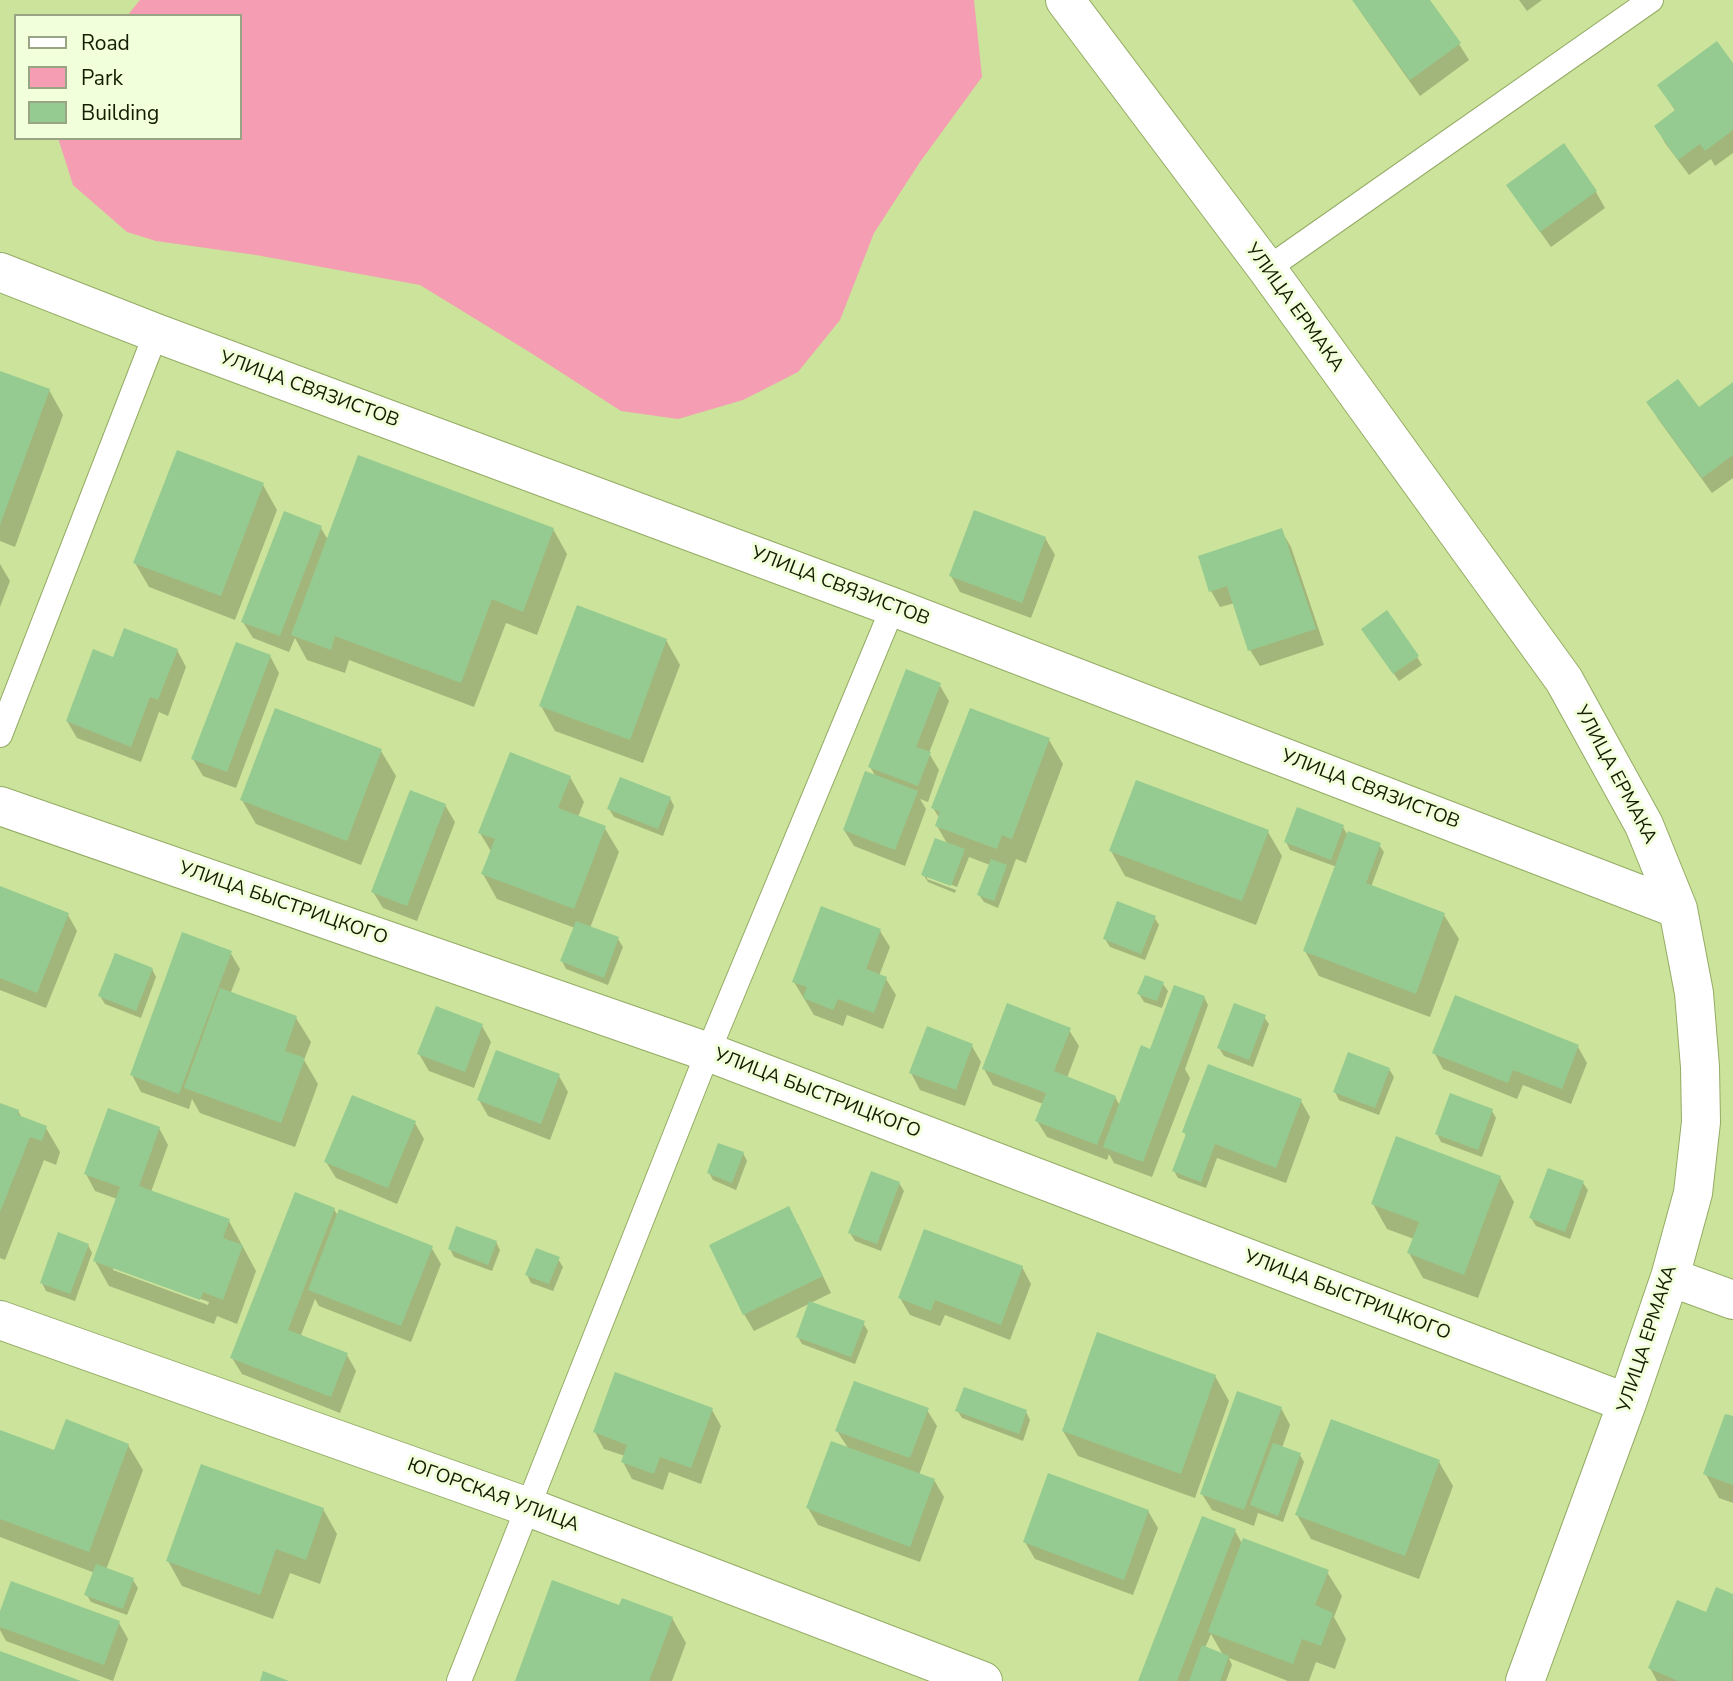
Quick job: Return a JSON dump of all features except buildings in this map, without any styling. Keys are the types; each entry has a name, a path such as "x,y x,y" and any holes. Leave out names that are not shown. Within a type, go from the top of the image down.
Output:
{"street":[{"name":"УЛИЦА ЕРМАКА","path":"1065,0 1267,270 1564,680 1644,825 1678,909 1694,993 1700,1067 1701,1122 1693,1193 1671,1277 1525,1681"},
{"name":"УЛИЦА СВЯЗИСТОВ","path":"0,272 156,333 893,607 1678,909"},
{"name":"УЛИЦА БЫСТРИЦКОГО","path":"0,806 708,1052 1627,1403"},
{"path":"1671,1277 1733,1300"},
{"name":"ЮГОРСКАЯ УЛИЦА","path":"0,1320 527,1507 983,1681"}],"lane":[{"path":"1267,270 1651,0"},
{"path":"0,735 156,333"},
{"path":"459,1681 708,1052 893,607"}],"green space":[{"path":"140,0 974,0 982,77 920,162 874,233 840,320 798,372 743,400 678,419 621,411 420,285 256,255 156,241 127,232 73,185 59,140 242,140 242,14 129,14"}]}
